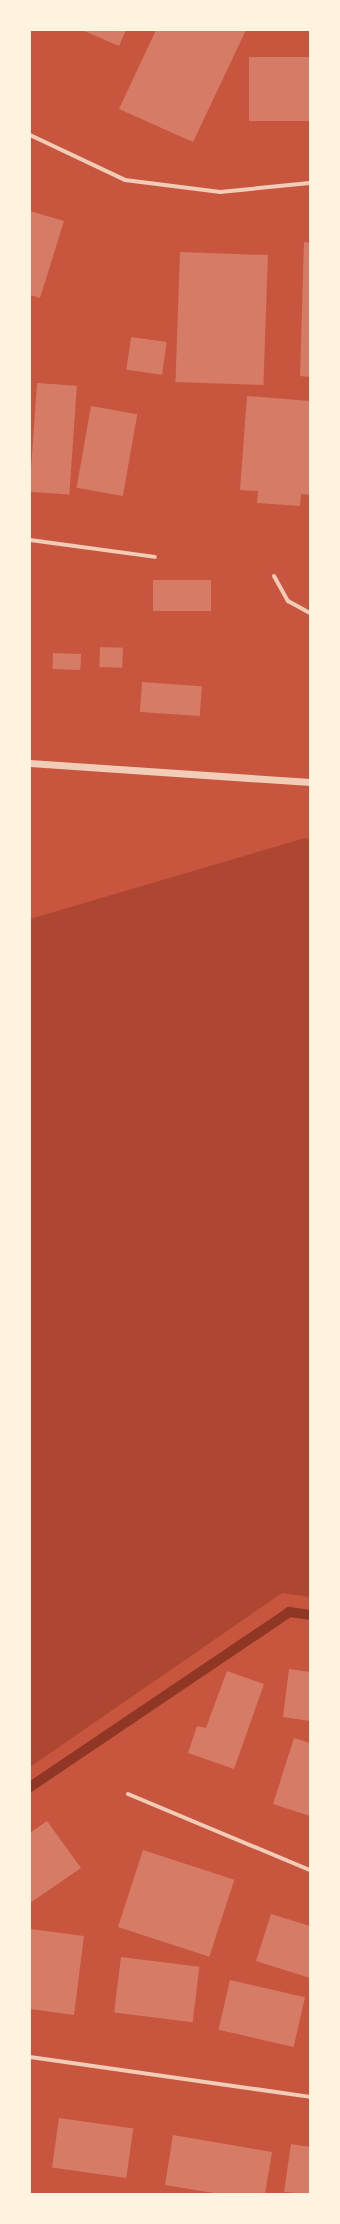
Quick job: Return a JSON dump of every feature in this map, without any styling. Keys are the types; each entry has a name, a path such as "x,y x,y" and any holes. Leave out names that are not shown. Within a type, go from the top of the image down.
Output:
{"street":[{"path":"30,135 125,180 220,192 310,183"},
{"path":"30,540 155,557"},
{"path":"274,576 288,601 310,613"},
{"path":"30,763 310,782"},
{"path":"128,1794 310,1870"},
{"path":"30,2058 310,2097"}],"shaded area":[{"path":"305,838 310,839 310,1597 282,1593 30,1767 30,919"}],"building":[{"path":"82,30 126,30 119,46"},
{"path":"156,30 246,30 193,142 119,109"},
{"path":"249,57 310,57 310,121 249,121"},
{"path":"30,211 64,221 40,298 30,295"},
{"path":"304,242 310,243 310,377 300,376"},
{"path":"180,252 268,255 263,385 175,382"},
{"path":"131,337 167,342 162,375 126,370"},
{"path":"37,383 77,386 69,495 30,492"},
{"path":"247,396 310,401 310,495 301,494 300,506 257,503 258,491 240,490"},
{"path":"91,406 137,414 123,496 77,488"},
{"path":"153,580 211,580 211,611 153,611"},
{"path":"100,647 123,648 122,668 99,667"},
{"path":"53,653 81,654 80,670 52,669"},
{"path":"142,682 202,686 200,716 140,712"},
{"path":"289,1669 310,1672 310,1721 283,1717"},
{"path":"227,1671 264,1684 234,1769 188,1753 197,1726 206,1728"},
{"path":"294,1738 310,1743 310,1816 273,1804"},
{"path":"47,1821 81,1868 30,1903 30,1833"},
{"path":"143,1850 234,1880 209,1957 118,1927"},
{"path":"271,1914 310,1926 310,1978 256,1961"},
{"path":"30,1929 84,1936 74,2015 30,2009"},
{"path":"121,1957 199,1967 193,2022 114,2013"},
{"path":"230,1980 305,1997 294,2047 219,2030"},
{"path":"59,2118 133,2128 126,2178 52,2168"},
{"path":"173,2135 272,2152 265,2194 220,2194 165,2185"},
{"path":"291,2144 310,2147 310,2194 284,2192"}],"waterway":[{"path":"30,1787 289,1612 310,1615"}]}
